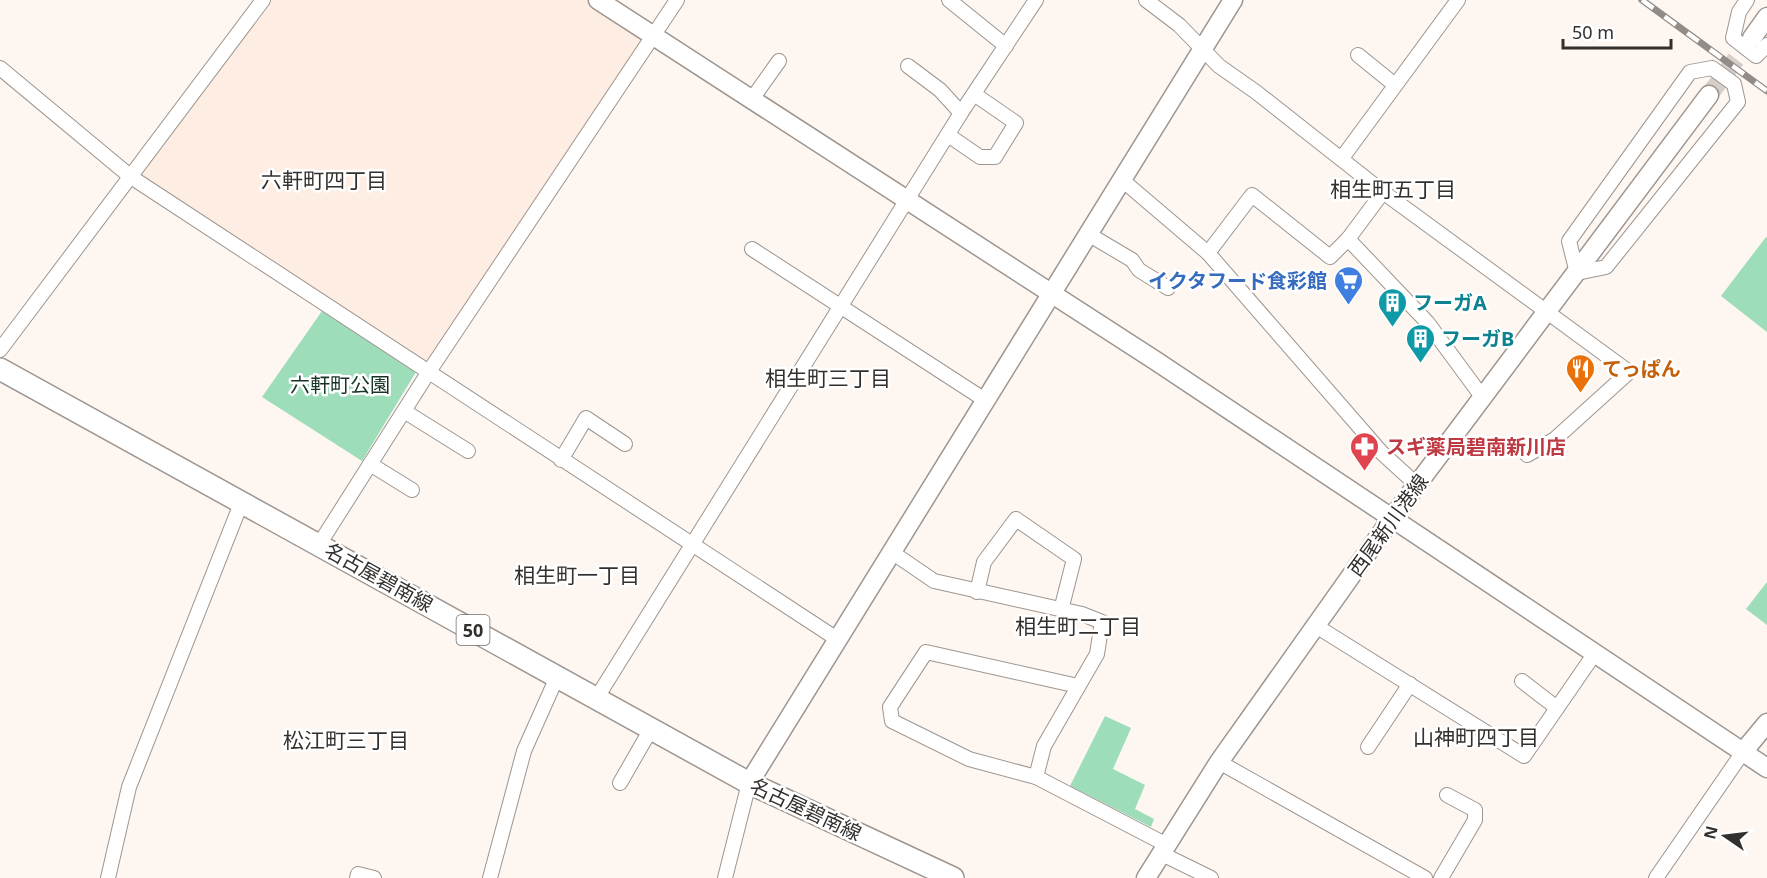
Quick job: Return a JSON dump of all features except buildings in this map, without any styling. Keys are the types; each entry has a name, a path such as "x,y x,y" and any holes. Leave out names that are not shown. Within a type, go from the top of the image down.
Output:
{"main road":[{"name":"名古屋碧南線","path":"0,369 320,543 557,678 748,783 953,878"}],"street":[{"path":"0,350 263,0"},
{"path":"598,0 654,34 1392,518 1767,768"},
{"path":"320,543 428,373 677,0"},
{"path":"950,0 1006,46"},
{"path":"596,699 961,113 1036,0"},
{"path":"1146,0 1179,26 1219,66 1342,158 1383,192 1629,372 1554,439 1527,455"},
{"path":"725,878 748,783 837,639 893,554 985,400 1233,0"},
{"path":"1342,158 1458,0"},
{"path":"1747,0 1739,12 1732,38 1756,56 1767,17"},
{"path":"1358,54 1395,85"},
{"path":"753,99 779,61"},
{"path":"908,66 940,90 961,113"},
{"path":"0,68 131,177 837,639"},
{"path":"1712,68 1734,84 1738,102 1606,267 1577,273 1569,241 1690,72 1712,68"},
{"path":"948,135 980,157 994,157 1016,123 974,94"},
{"name":"西尾新川港線","path":"1146,878 1162,848 1219,762 1392,518 1708,95"},
{"path":"1121,179 1208,253 1382,453 1417,485"},
{"path":"1208,253 1252,195 1330,257 1348,239 1383,192"},
{"path":"1088,234 1132,260 1139,270 1168,288"},
{"path":"1348,239 1427,322 1483,398"},
{"path":"752,249 985,400"},
{"path":"404,411 468,451"},
{"path":"561,460 586,418 625,444"},
{"path":"370,464 412,490"},
{"path":"108,878 129,787 242,501"},
{"path":"977,592 984,562 1016,519 1074,559 1061,610"},
{"path":"893,554 934,581 1082,614 1102,622 1097,654 1044,746 1036,777"},
{"path":"1316,626 1524,756 1595,653"},
{"path":"1078,686 926,652 890,707 892,721 969,759 1036,777 1211,878"},
{"path":"490,878 524,751 557,678"},
{"path":"1522,681 1557,708"},
{"path":"1368,747 1410,684"},
{"path":"1656,878 1743,752 1767,723"},
{"path":"621,783 651,729"},
{"path":"1219,762 1425,878"},
{"path":"1441,878 1475,820 1475,810 1447,795"},
{"path":"357,878 358,874 374,878"}],"shaded area":[{"path":"263,0 598,0 653,34 428,373 131,177"}],"green space":[{"path":"1767,238 1767,332 1721,296"},
{"name":"六軒町公園","path":"322,311 416,372 362,461 262,397"},
{"path":"1767,582 1767,625 1746,609"},
{"path":"1105,716 1131,728 1113,769 1145,785 1135,809 1154,819 1151,827 1070,786"}],"tunnel":[{"path":"1709,95 1752,38"}],"railway":[{"path":"1642,0 1767,91"}],"place":[{"name":"イクタフード食彩館","path":"1348,306"},
{"name":"フーガA","path":"1392,328"},
{"name":"フーガB","path":"1420,364"},
{"name":"てっぱん","path":"1581,394"},
{"name":"スギ薬局碧南新川店","path":"1365,472"}],"district":[{"name":"六軒町四丁目","path":"324,180"},
{"name":"相生町五丁目","path":"1393,189"},
{"name":"相生町三丁目","path":"828,378"},
{"name":"相生町一丁目","path":"577,575"},
{"name":"相生町二丁目","path":"1078,626"},
{"name":"山神町四丁目","path":"1476,737"},
{"name":"松江町三丁目","path":"346,740"}]}
